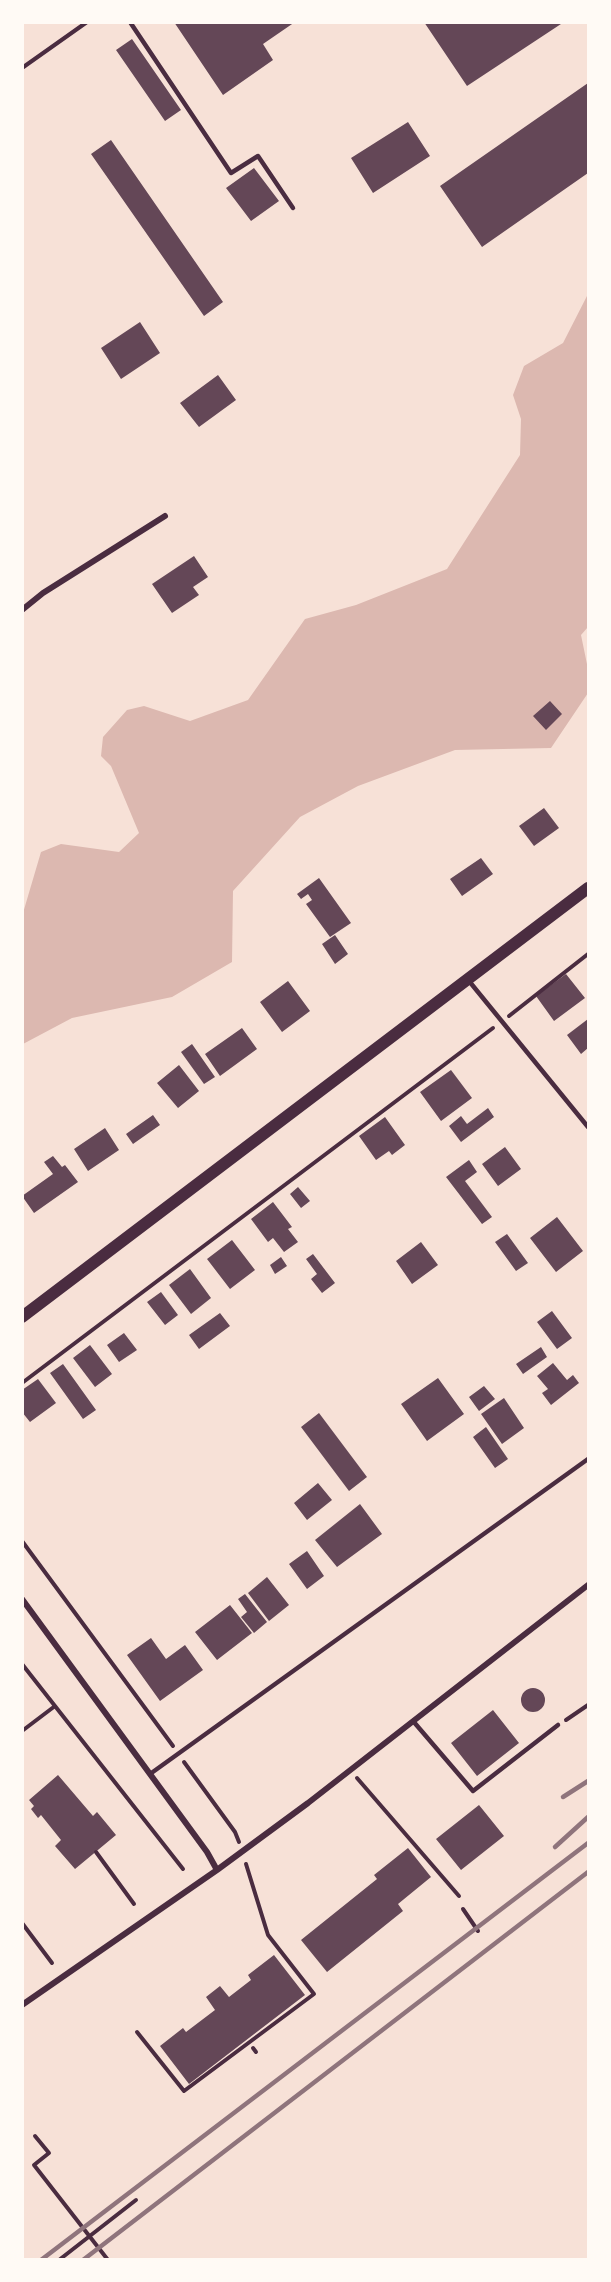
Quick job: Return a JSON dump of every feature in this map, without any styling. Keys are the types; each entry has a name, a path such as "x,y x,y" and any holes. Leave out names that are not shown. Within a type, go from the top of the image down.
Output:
{"main road":[{"path":"22,1317 588,888"}],"street":[{"path":"22,610 42,593 165,516"},
{"path":"22,2005 242,1852 588,1585"},
{"path":"22,1599 207,1852 217,1870"}],"lane":[{"path":"130,22 231,173 258,156 293,208"},
{"path":"468,979 588,1127"},
{"path":"150,1774 588,1459"},
{"path":"413,1721 473,1791 558,1725"}],"path":[{"path":"22,68 87,22"},
{"path":"22,1383 502,1022 588,954"},
{"path":"22,1541 235,1832 268,1935 314,1994 184,2091 137,2032"},
{"path":"22,1664 183,1869"},
{"path":"558,1725 588,1705"},
{"path":"22,1731 55,1706"},
{"path":"350,1770 459,1896"},
{"path":"96,1852 134,1905"},
{"path":"463,1910 478,1931"},
{"path":"22,1923 52,1963"},
{"path":"35,2136 49,2153 34,2165 108,2259"},
{"path":"59,2259 136,2200"}],"shaded area":[{"path":"588,294 588,627 581,635 588,669 588,693 551,748 455,750 358,786 300,817 233,891 232,962 172,997 72,1018 23,1044 23,913 41,852 61,844 119,852 139,833 111,766 101,756 103,737 127,710 144,706 190,721 248,700 305,619 356,605 447,569 520,455 521,419 513,395 524,366 563,343"}],"building":[{"path":"174,22 295,22 263,44 273,60 223,95"},
{"path":"424,22 564,22 467,86"},
{"path":"132,39 181,110 165,121 116,50"},
{"path":"588,83 588,173 482,247 440,186"},
{"path":"408,122 430,156 373,193 351,158"},
{"path":"111,140 223,302 204,316 91,154"},
{"path":"254,168 279,201 251,221 226,188"},
{"path":"140,322 160,353 121,379 101,348"},
{"path":"218,375 236,400 199,427 180,403"},
{"path":"194,556 208,577 193,587 199,595 172,613 152,584"},
{"path":"550,701 562,714 546,730 533,716"},
{"path":"544,808 559,828 534,846 519,826"},
{"path":"481,858 493,874 462,896 450,879"},
{"path":"319,878 351,923 330,937 306,904 312,900 308,894 301,899 297,894"},
{"path":"335,935 348,954 335,964 322,944"},
{"path":"566,974 585,998 554,1021 536,996"},
{"path":"288,981 310,1011 282,1032 260,1002"},
{"path":"588,1019 588,1048 581,1054 567,1035"},
{"path":"242,1028 257,1049 220,1076 205,1054"},
{"path":"192,1044 215,1077 204,1084 181,1052"},
{"path":"179,1065 199,1091 178,1108 157,1083"},
{"path":"451,1070 472,1098 441,1121 420,1092"},
{"path":"488,1108 494,1117 461,1142 449,1126 461,1116 467,1124"},
{"path":"153,1115 160,1125 133,1144 126,1134"},
{"path":"385,1117 405,1145 392,1155 389,1151 376,1160 359,1136"},
{"path":"105,1128 119,1150 88,1171 74,1149"},
{"path":"505,1147 521,1169 498,1186 482,1164"},
{"path":"53,1156 62,1167 65,1165 78,1182 34,1213 22,1196 53,1174 44,1162"},
{"path":"469,1160 477,1172 465,1181 492,1217 482,1224 446,1177"},
{"path":"298,1187 310,1201 301,1208 290,1194"},
{"path":"273,1202 292,1227 288,1229 298,1242 284,1252 273,1238 268,1242 251,1219"},
{"path":"557,1217 583,1251 556,1272 530,1238"},
{"path":"507,1234 528,1263 516,1271 495,1242"},
{"path":"232,1240 255,1270 230,1289 207,1259"},
{"path":"421,1242 438,1265 412,1284 396,1261"},
{"path":"313,1254 335,1283 322,1293 311,1279 317,1274 306,1259"},
{"path":"281,1257 287,1266 275,1274 270,1265"},
{"path":"190,1269 211,1298 191,1314 169,1285"},
{"path":"161,1292 178,1315 165,1325 147,1302"},
{"path":"552,1311 572,1338 557,1349 537,1322"},
{"path":"220,1313 230,1326 199,1349 189,1335"},
{"path":"124,1333 137,1350 119,1362 107,1345"},
{"path":"90,1345 112,1374 95,1387 73,1358"},
{"path":"541,1347 547,1357 523,1374 516,1364"},
{"path":"553,1363 567,1380 573,1375 579,1383 551,1405 542,1393 548,1389 537,1376"},
{"path":"63,1364 96,1410 83,1419 50,1373"},
{"path":"438,1378 464,1414 427,1441 401,1404"},
{"path":"38,1379 56,1403 30,1422 22,1412 22,1390"},
{"path":"484,1386 495,1399 479,1411 469,1397"},
{"path":"504,1398 524,1428 502,1444 481,1414"},
{"path":"319,1413 367,1477 349,1491 301,1427"},
{"path":"486,1427 508,1459 495,1468 473,1437"},
{"path":"318,1483 332,1500 307,1520 294,1503"},
{"path":"360,1504 382,1534 337,1567 315,1540"},
{"path":"307,1551 324,1576 307,1589 289,1564"},
{"path":"267,1577 289,1605 269,1621 248,1593"},
{"path":"245,1594 267,1622 254,1633 241,1617 247,1612 238,1599"},
{"path":"230,1605 252,1633 217,1660 195,1632"},
{"path":"151,1638 166,1659 185,1645 203,1670 160,1701 127,1655"},
{"path":"533,1688 541,1692 545,1700 541,1708 533,1712 525,1708 521,1700 525,1692"},
{"path":"493,1710 519,1743 477,1776 451,1743"},
{"path":"58,1775 93,1816 97,1812 116,1835 75,1869 55,1846 61,1840 41,1815 38,1818 31,1809 34,1806 29,1800"},
{"path":"479,1805 504,1836 461,1870 436,1839"},
{"path":"408,1848 431,1877 398,1904 403,1911 327,1972 301,1940 377,1879 374,1875"},
{"path":"274,1955 305,1995 189,2084 160,2046 183,2028 186,2032 215,2010 206,1997 220,1986 229,1997 251,1980 248,1975"}],"railway":[{"path":"563,1797 588,1781"},
{"path":"555,1847 588,1817"},
{"path":"41,2260 588,1843"},
{"path":"83,2260 588,1872"}]}
